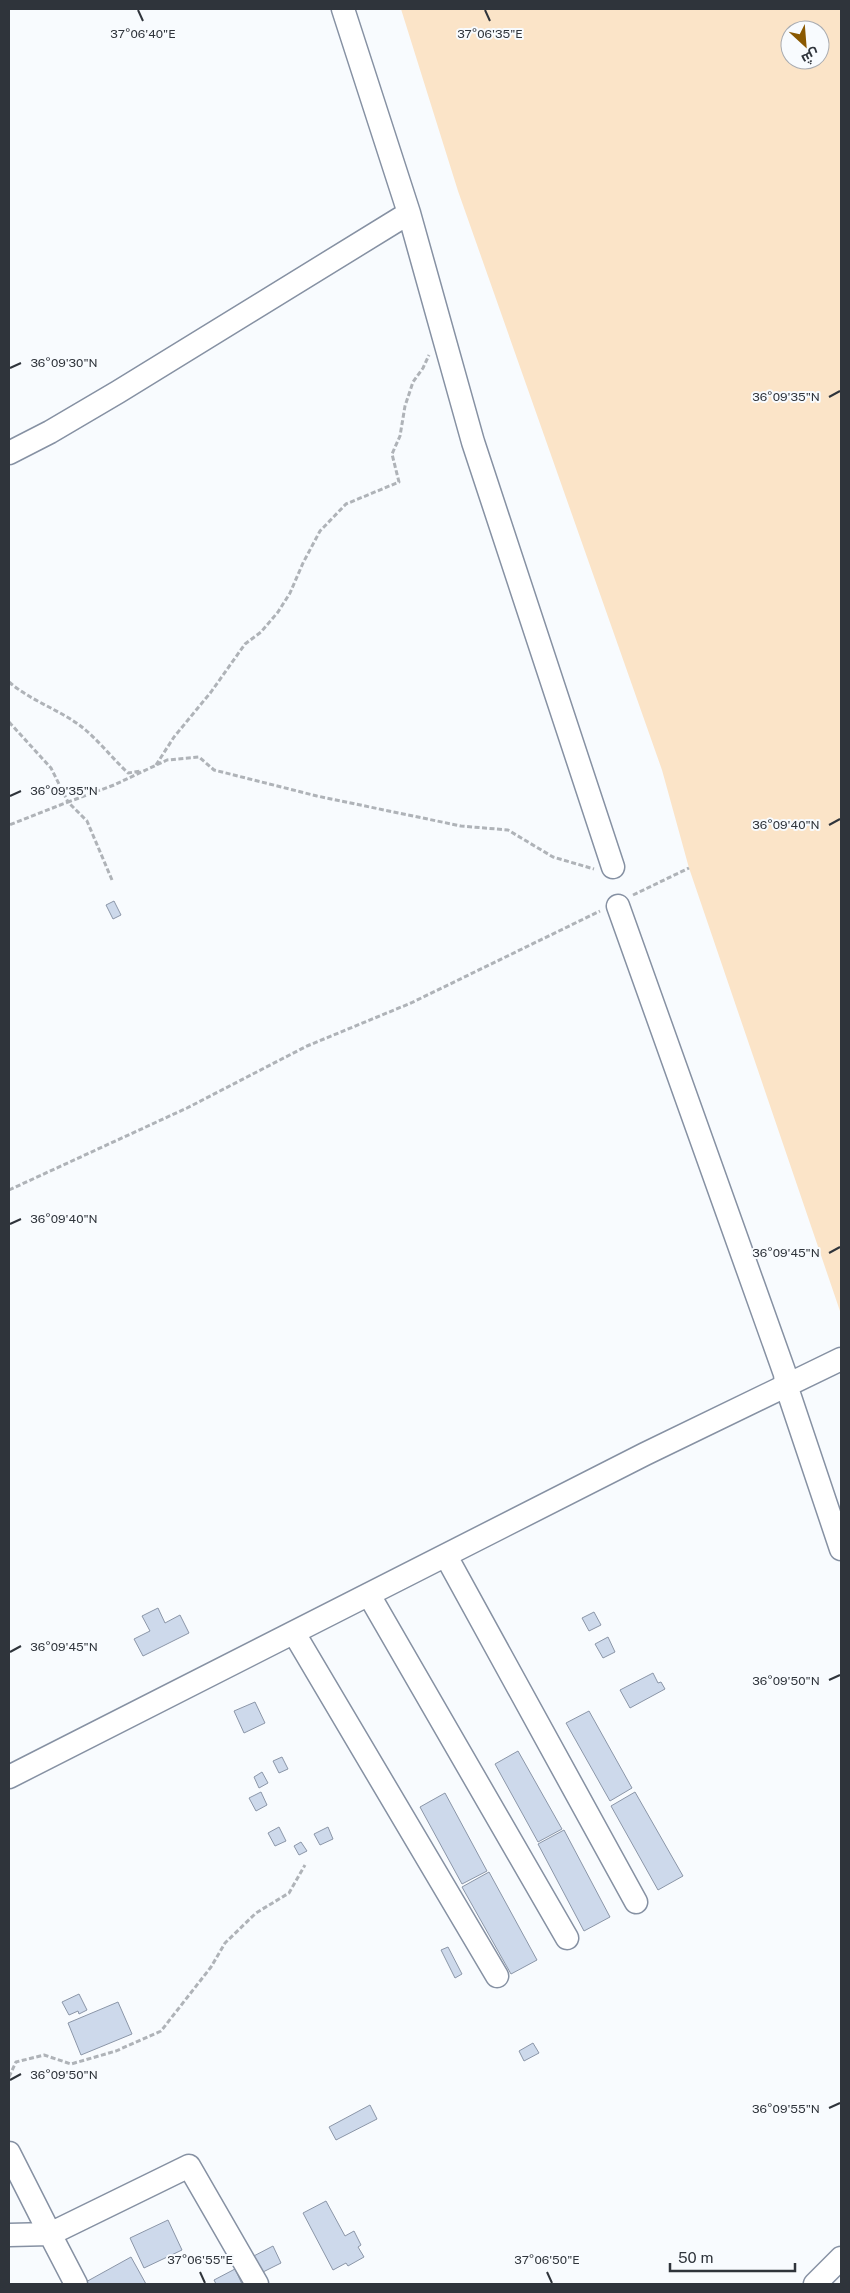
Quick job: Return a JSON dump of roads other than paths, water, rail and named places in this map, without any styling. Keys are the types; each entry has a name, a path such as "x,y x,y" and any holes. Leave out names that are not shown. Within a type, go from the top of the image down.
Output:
{"street":[{"path":"343,9 409,213 473,442 613,867"},
{"path":"9,453 50,432 118,392 409,213"},
{"path":"617,904 785,1374 786,1385 841,1549"},
{"path":"9,1777 841,1359"},
{"path":"446,1556 636,1902"},
{"path":"369,1595 567,1938"},
{"path":"294,1633 497,1976"},
{"path":"9,2153 76,2284"},
{"path":"9,2235 50,2234 189,2166 256,2284"},
{"path":"815,2284 841,2258"}]}
